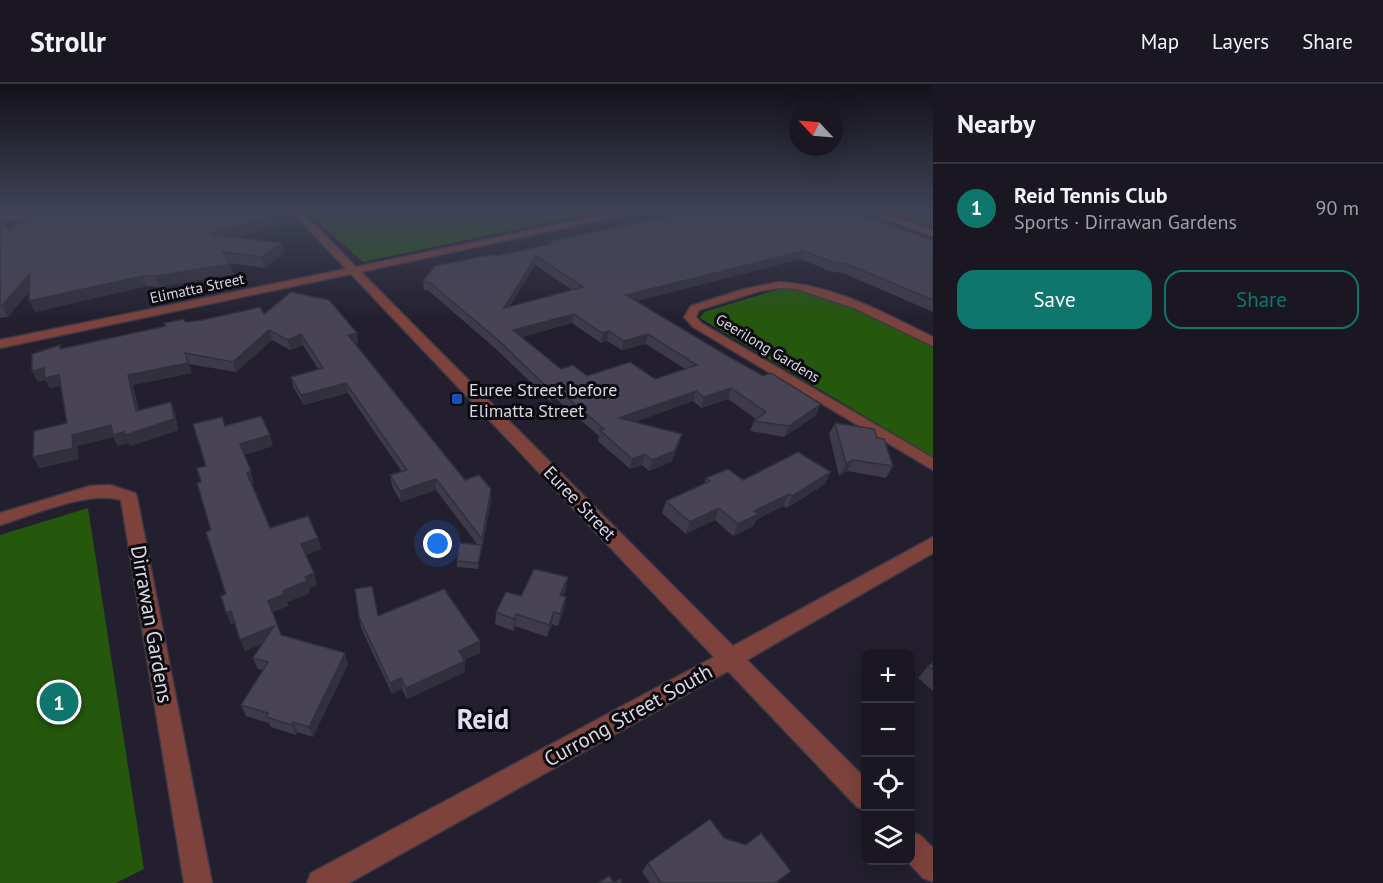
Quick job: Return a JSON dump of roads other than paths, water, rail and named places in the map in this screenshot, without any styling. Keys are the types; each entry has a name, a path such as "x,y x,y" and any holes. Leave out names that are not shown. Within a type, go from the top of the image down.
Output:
{"street":[{"name":"Euree Street","path":"330,246 861,793"},
{"name":"Elimatta Street","path":"0,344 470,246"},
{"name":"Geerilong Gardens","path":"933,342 831,295 792,285 776,285 695,308 690,316 698,325 933,465"},
{"name":"Dirrawan Gardens","path":"0,519 90,492 110,491 129,497 198,883"},
{"name":"Currong Street South","path":"321,883 732,658 933,544"},
{"path":"915,850 933,868"}],"place":[{"name":"Euree Street before Elimatta Street","path":"457,399"},
{"name":"Reid Tennis Club","path":"59,702"}],"district":[{"name":"Reid","path":"483,718"}]}
